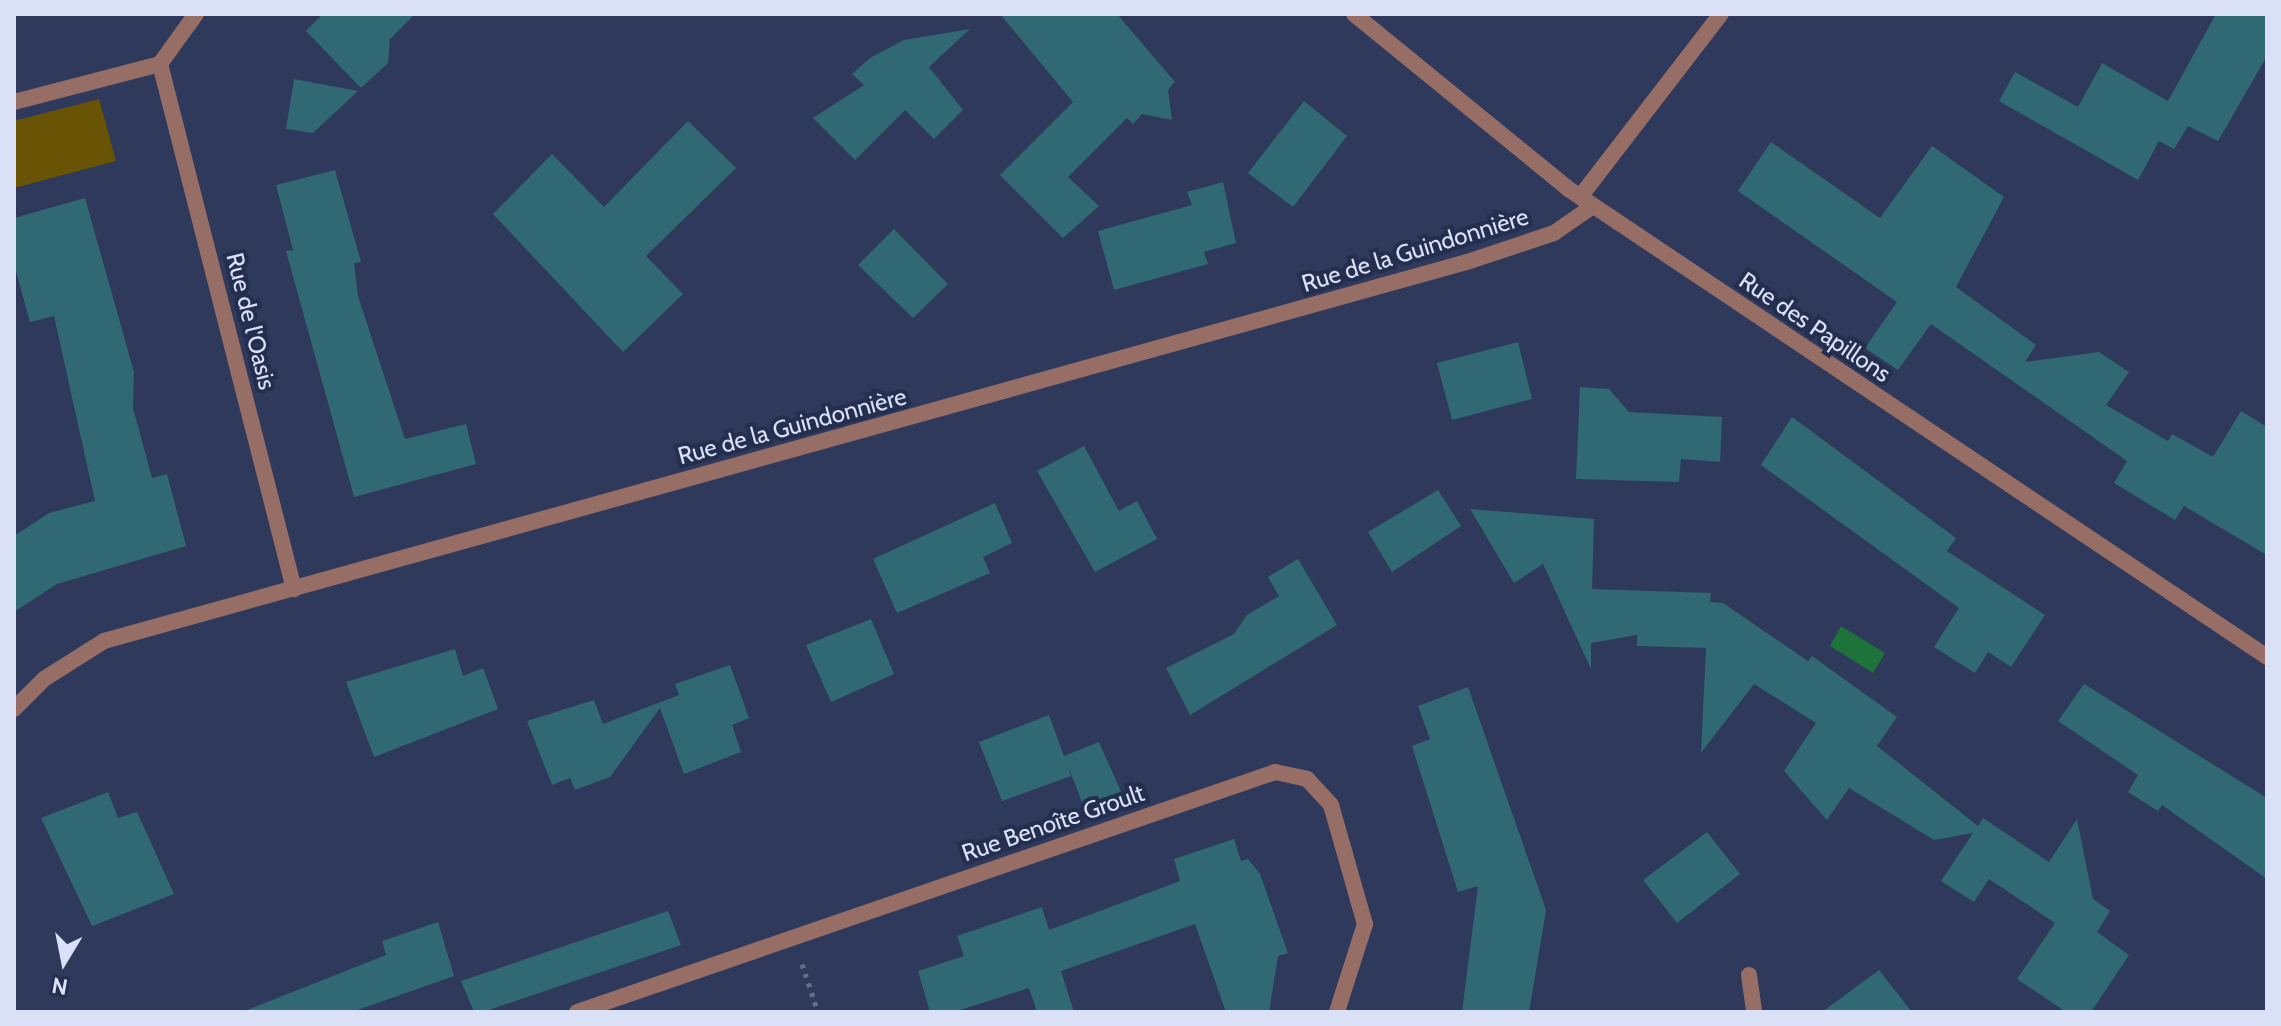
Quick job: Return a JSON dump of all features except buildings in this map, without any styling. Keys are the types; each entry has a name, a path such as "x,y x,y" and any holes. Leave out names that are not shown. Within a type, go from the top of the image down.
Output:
{"street":[{"path":"14,102 160,64 196,14"},
{"name":"Rue des Papillons","path":"1354,14 1586,201 2267,657"},
{"name":"Rue de la Guindonnière","path":"14,709 44,679 104,641 1467,262 1554,233 1586,201 1721,14"},
{"name":"Rue de l'Oasis","path":"160,64 294,589"},
{"name":"Rue Benoîte Groult","path":"577,1012 1275,772 1307,779 1331,805 1365,924 1337,1012"},
{"path":"1749,975 1754,1012"}],"path":[{"path":"793,936 818,1012"}],"shaded area":[{"path":"99,99 116,161 14,188 14,121"},
{"path":"1841,626 1885,653 1873,673 1830,646"}]}
